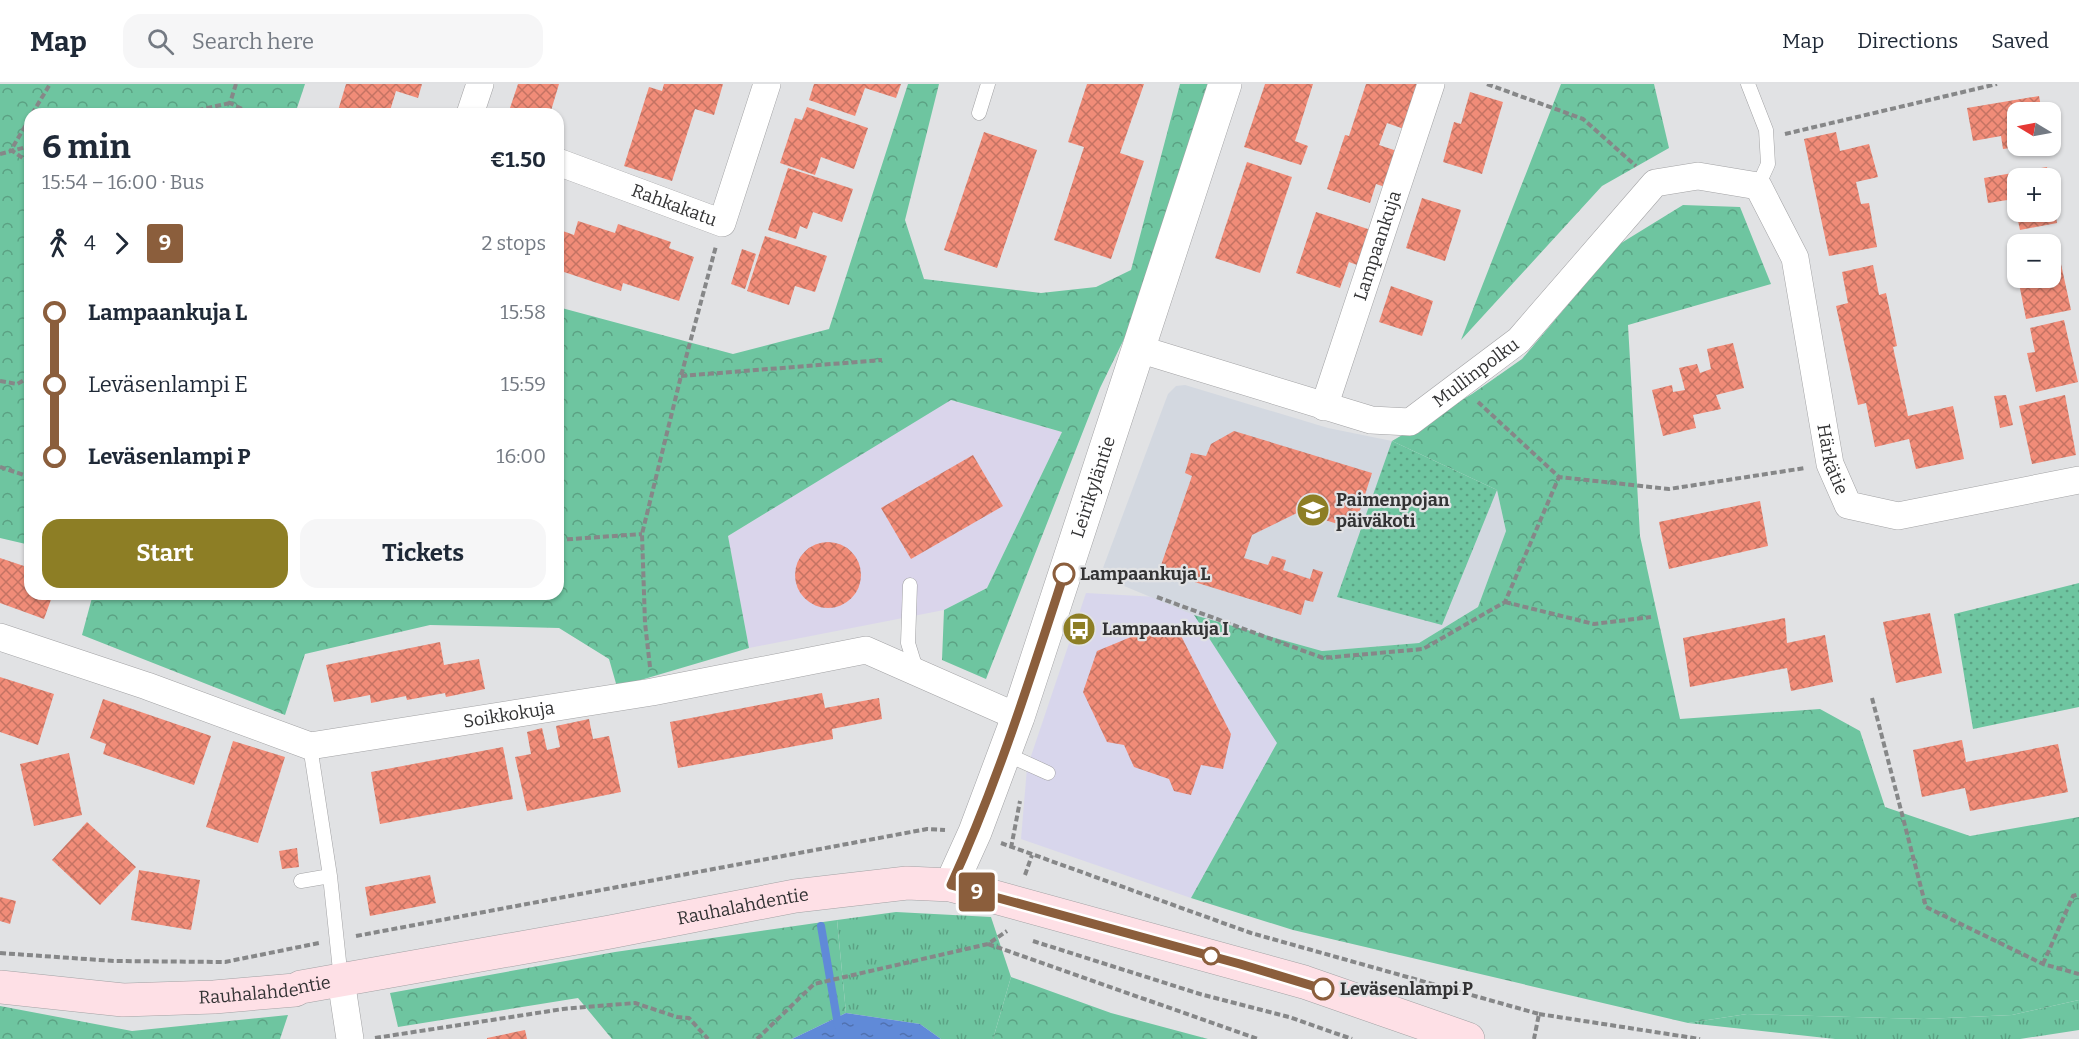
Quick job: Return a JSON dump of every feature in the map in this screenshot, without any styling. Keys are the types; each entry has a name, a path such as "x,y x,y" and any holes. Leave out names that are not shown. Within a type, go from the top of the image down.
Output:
{"main road":[{"name":"Rauhalahdentie","path":"0,987 123,1000 214,997 295,990 795,896 907,883 951,885 1304,982 1468,1039"}],"street":[{"path":"472,108 480,84"},
{"name":"Rahkakatu","path":"564,164 722,224 767,84"},
{"name":"Leirikyläntie","path":"951,885 975,832 1018,717 1225,84"},
{"name":"Lampaankuja","path":"1324,407 1431,84"},
{"path":"1655,183 1698,176 1758,186"},
{"name":"Mullinpolku","path":"1139,349 1371,420 1410,422 1519,340 1655,183"},
{"name":"Härkätie","path":"1758,186 1795,258 1830,464 1848,505 1898,516 2079,480"},
{"name":"Soikkokuja","path":"0,637 147,686 310,746 652,692 866,650 1018,717"},
{"path":"341,980 350,1039"}],"lane":[{"path":"979,113 988,84"},
{"path":"1748,84 1766,130 1768,164 1758,186"},
{"path":"910,585 908,643 917,672"},
{"path":"310,746 330,876 341,980"},
{"path":"1004,753 1048,773"},
{"path":"302,881 330,876"}],"path":[{"path":"36,108 50,84"},
{"path":"230,103 236,84"},
{"path":"1487,84 1583,119 1655,183"},
{"path":"1766,138 1997,84"},
{"path":"207,108 230,103 240,108"},
{"path":"11,150 24,128"},
{"path":"0,154 24,147"},
{"path":"11,150 24,159"},
{"path":"652,692 645,623 642,534 722,224"},
{"path":"681,376 882,360"},
{"path":"0,381 17,384 24,380"},
{"path":"1459,385 1559,477 1669,489 1830,464"},
{"path":"0,467 24,475"},
{"path":"1157,597 1323,658 1423,649 1504,602 1559,477"},
{"path":"564,540 642,534"},
{"path":"1504,602 1594,624 1651,617"},
{"path":"1872,698 1926,907 2043,964 2079,974"},
{"path":"2043,964 2073,896 2079,894"},
{"path":"757,1039 814,984 988,944 1006,932 1017,936"},
{"path":"1027,939 1200,994 1289,1017 1352,1039"},
{"path":"988,944 1258,1039"},
{"path":"370,1039 563,1009 635,1003 677,1017 689,1018 708,1039"},
{"path":"1539,1014 1700,1039"}],"shaded area":[{"name":"Paimenpojan päiväkoti","path":"1185,385 1328,428 1392,441 1497,490 1506,531 1478,607 1419,643 1322,651 1194,615 1100,576 1168,394 1176,386"},
{"path":"950,400 1062,432 987,588 944,610 749,648 728,536"},
{"path":"1086,593 1157,597 1194,615 1278,743 1191,898 1021,839 1027,768"}],"green space":[{"path":"0,84 305,84 297,108 24,108 24,544 0,538"},
{"path":"908,84 939,84 905,220 924,279 1041,293 1096,287 1131,270 1180,84 1213,84 1126,335 1100,388 986,679 942,660 944,610 987,588 1062,432 951,400 728,536 749,648 617,687 609,659 559,628 430,625 305,654 285,715 82,635 91,600 564,600 564,309 733,354 829,329"},
{"path":"1561,84 1654,84 1669,148 1602,186 1461,340"},
{"path":"1683,205 1740,207 1771,284 1628,325 1640,536 1680,719 1820,709 1860,731 1885,807 1970,836 2079,817 2079,1000 2012,1015 1924,1019 1747,1014 1688,1023 1293,930 1191,898 1277,743 1194,615 1322,651 1419,643 1478,607 1506,531 1497,490 1392,441 1472,394 1522,359 1618,245"},
{"path":"1392,441 1497,490 1442,625 1337,597"},
{"path":"2079,583 2079,707 1973,729 1954,614"},
{"path":"896,912 991,917 1011,977 993,1039 941,1039 920,1024 846,1013 837,920"},
{"path":"837,920 846,1013 792,1039 612,1039 578,998 398,1027 390,993 615,952"},
{"path":"1011,977 1111,1013 1208,1039 993,1039"},
{"path":"2079,1000 2079,1030 2020,1039 1835,1039 1688,1023 1747,1014 1924,1019 2012,1015"},
{"path":"0,1006 132,1031 288,1015 280,1039 0,1039"}],"water":[{"path":"846,1013 920,1024 941,1039 792,1039"}],"building":[{"path":"346,84 422,84 418,98 396,91 391,108 339,108"},
{"path":"518,84 559,84 552,108 510,108"},
{"path":"664,84 723,84 714,115 695,109 672,181 624,166 649,87 662,91"},
{"path":"814,84 901,84 896,98 865,88 855,116 809,100"},
{"path":"1087,84 1144,84 1120,153 1144,161 1111,259 1054,240 1084,147 1068,142"},
{"path":"1265,84 1313,84 1295,141 1308,146 1301,165 1244,147"},
{"path":"1366,84 1422,84 1407,130 1387,123 1379,145 1400,152 1388,188 1376,184 1370,203 1327,189 1345,135 1349,136"},
{"path":"1470,92 1503,102 1482,174 1443,162 1454,122 1461,124"},
{"path":"2039,96 2040,102 2007,102 2007,148 2003,149 2001,136 1973,141 1967,108"},
{"path":"807,107 868,128 854,169 821,157 815,175 780,163 795,118 802,120"},
{"path":"984,132 1037,150 997,268 944,250"},
{"path":"1836,132 1840,151 1869,144 1878,177 1856,182 1861,204 1869,203 1877,247 1829,256 1804,139"},
{"path":"1247,162 1292,177 1260,273 1215,258"},
{"path":"788,168 853,189 842,222 813,212 807,229 800,226 796,239 768,230"},
{"path":"2007,174 2007,200 1988,203 1984,178"},
{"path":"1422,198 1461,210 1445,261 1406,248"},
{"path":"1316,212 1371,230 1360,266 1349,262 1340,288 1296,273"},
{"path":"578,221 615,233 618,224 671,242 669,248 694,257 679,301 623,283 621,291 564,272 564,231 574,235"},
{"path":"2018,222 2057,222 2057,223 2020,230"},
{"path":"765,236 827,256 815,292 795,286 789,305 747,291"},
{"path":"742,249 756,254 745,289 731,284"},
{"path":"2061,264 2071,310 2026,319 2020,288 2061,288"},
{"path":"1873,265 1879,295 1886,293 1897,346 1893,347 1908,416 1953,406 1964,459 1916,469 1909,439 1875,447 1866,403 1858,405 1836,306 1848,303 1842,272"},
{"path":"1391,286 1433,301 1422,336 1379,322"},
{"path":"2064,320 2078,382 2036,392 2027,353 2035,352 2030,328"},
{"path":"1733,343 1744,388 1716,395 1721,409 1693,415 1696,428 1663,436 1652,390 1672,385 1673,392 1685,390 1679,368 1697,364 1700,373 1711,369 1707,349"},
{"path":"2006,395 2013,425 2000,428 1994,396"},
{"path":"2065,395 2076,455 2032,464 2019,406"},
{"path":"1234,431 1372,473 1354,529 1299,512 1252,535 1244,558 1268,565 1272,556 1286,560 1283,570 1310,579 1313,569 1323,572 1313,602 1305,600 1301,615 1159,571 1192,476 1185,473 1191,453 1206,456 1211,444"},
{"path":"973,455 1003,506 911,559 881,508"},
{"path":"1760,501 1768,546 1669,569 1659,522"},
{"path":"828,542 841,544 856,557 861,575 859,588 846,603 828,608 815,606 800,593 795,575 797,562 810,547"},
{"path":"0,558 24,566 24,600 51,600 44,619 0,603"},
{"path":"1930,613 1942,673 1896,683 1883,622"},
{"path":"1785,618 1787,643 1825,635 1833,682 1791,691 1787,668 1690,687 1683,638"},
{"path":"1165,623 1176,626 1231,734 1223,769 1201,765 1191,795 1174,791 1169,779 1134,767 1124,745 1107,742 1083,692 1097,651"},
{"path":"440,642 444,665 479,659 485,689 446,697 445,693 407,700 406,696 371,703 370,695 334,702 326,665"},
{"path":"0,677 54,694 38,745 0,732"},
{"path":"822,693 825,708 879,698 882,719 832,729 833,739 678,768 670,722"},
{"path":"103,699 211,736 194,785 103,754 106,744 90,738"},
{"path":"589,719 593,739 609,736 621,792 527,811 515,757 531,754 527,732 542,728 547,750 560,747 556,726"},
{"path":"1962,740 1966,762 2058,744 2068,792 1970,811 1965,788 1922,797 1913,750"},
{"path":"233,741 285,757 258,843 206,827"},
{"path":"503,747 513,799 380,824 371,772"},
{"path":"69,753 82,815 34,826 20,764"},
{"path":"87,822 136,867 100,905 52,860"},
{"path":"297,848 299,867 282,869 279,851"},
{"path":"139,870 200,880 191,930 131,920"},
{"path":"430,875 436,903 370,916 365,887"},
{"path":"0,897 16,901 10,924 0,921"},
{"path":"525,1030 527,1039 487,1039 487,1038"}],"waterway":[{"path":"821,926 838,1025"}],"bus line":[{"name":"9","path":"1064,574 1018,717 975,832 951,885 1323,989"}],"place":[{"name":"Paimenpojan päiväkoti","path":"1313,510"},
{"name":"Lampaankuja L","path":"1064,574"},
{"name":"Lampaankuja I","path":"1079,629"},
{"name":"Leväsenlampi P","path":"1323,989"}]}
